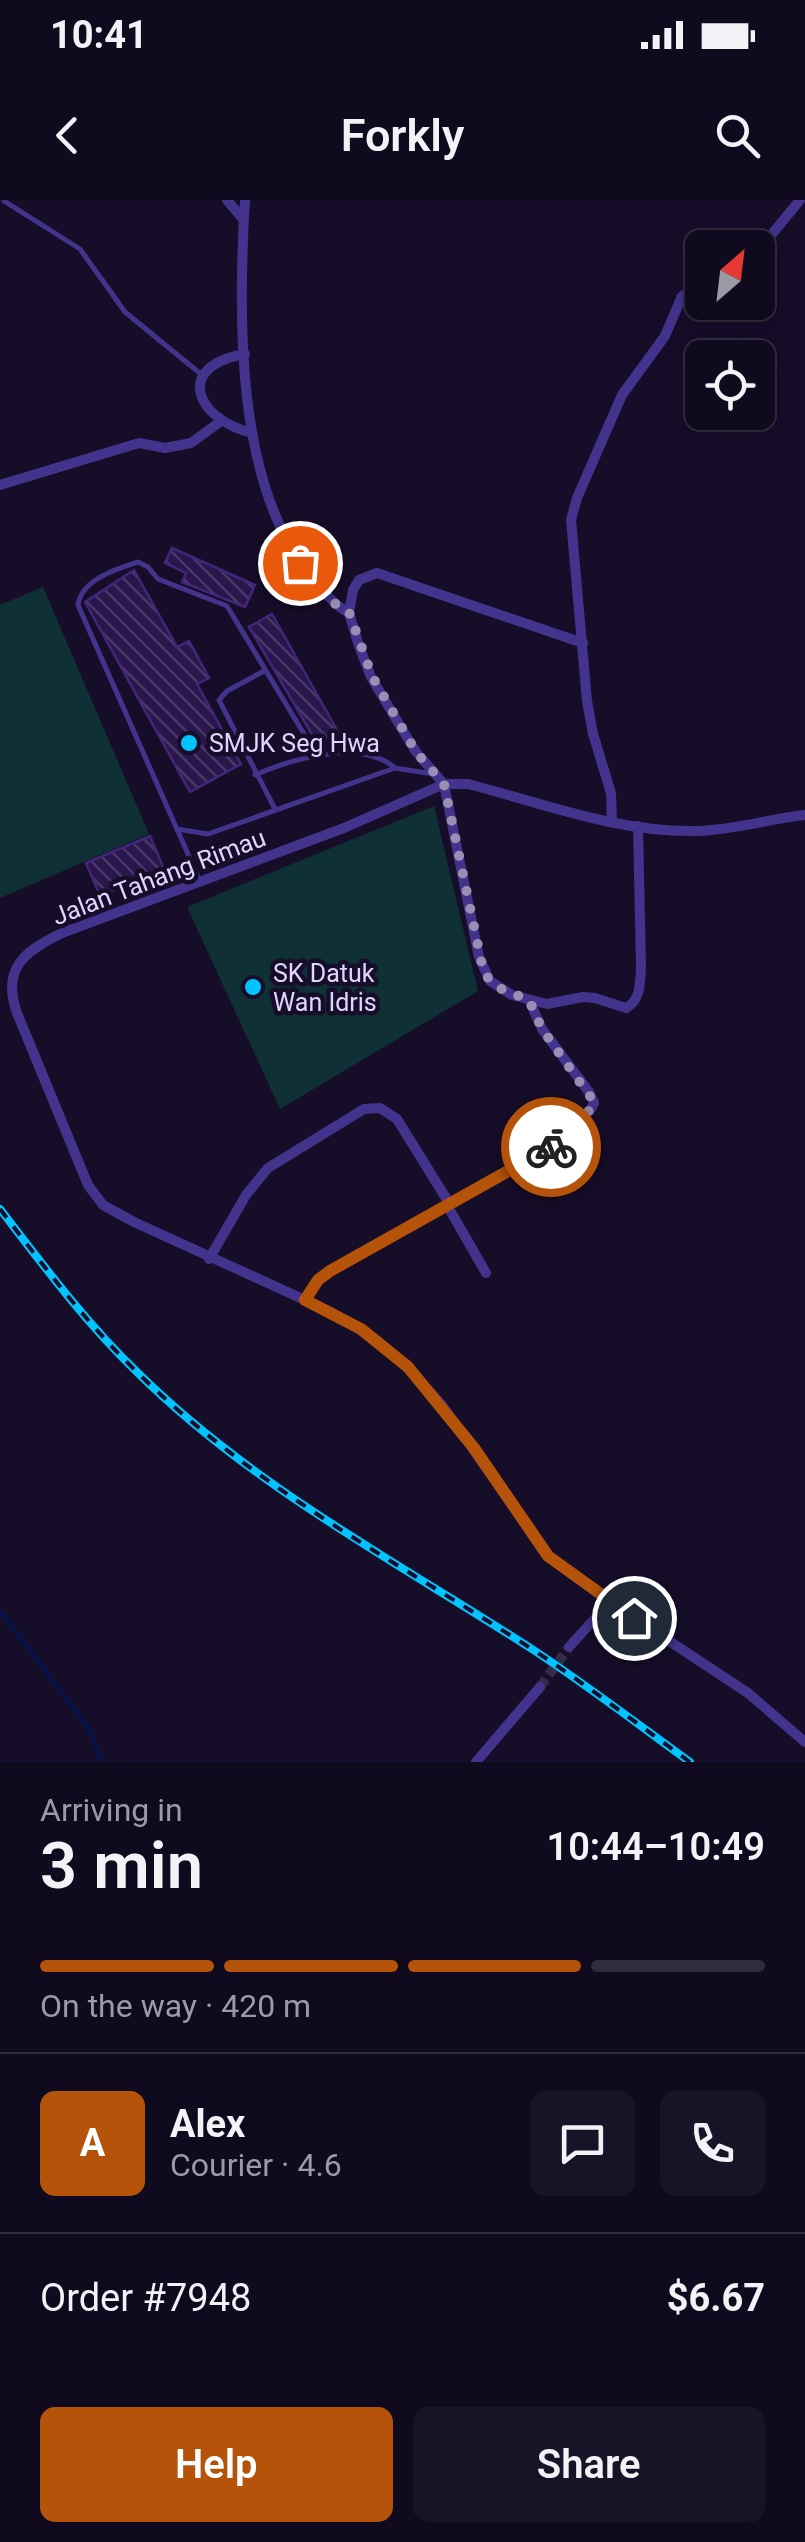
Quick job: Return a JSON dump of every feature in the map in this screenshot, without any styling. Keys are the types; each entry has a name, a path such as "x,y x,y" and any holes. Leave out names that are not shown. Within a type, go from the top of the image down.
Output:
{"street":[{"path":"227,200 244,220"},
{"path":"246,200 245,354 258,464 272,512 300,563 338,607 349,612"},
{"path":"775,230 800,200"},
{"path":"612,822 611,792 587,701 570,534 574,506 622,395 665,336 685,294"},
{"path":"245,354 217,360 198,386 200,398 221,421 252,433"},
{"path":"0,486 139,443 164,448 191,443 221,421"},
{"path":"583,642 377,573 360,580 349,612 372,676 416,752 440,779 484,974 499,988 529,1000 556,1004 583,997 626,1008 636,1000 642,938 638,826"},
{"path":"440,779 638,826 702,831 805,816"},
{"name":"Jalan Tahang Rimau","path":"440,779 344,828 117,910 38,945 23,957 6,981 12,1000 94,1195 104,1205 209,1259 361,1329 408,1367 474,1448 548,1556 610,1602 733,1682 805,1742"},
{"path":"305,1300 318,1280 330,1271 554,1145 594,1102 542,1029 529,1000"},
{"path":"209,1259 246,1195 268,1168 364,1109 380,1108 396,1119 486,1272"},
{"path":"569,1647 610,1602"},
{"path":"476,1762 540,1688"}],"lane":[{"path":"4,202 80,248 126,312 202,376"},
{"path":"200,882 78,605 84,588 138,562 158,579 227,606 316,754"},
{"path":"265,670 227,691 219,700 274,809"},
{"path":"256,775 316,754 374,757 395,768 440,779"},
{"path":"176,829 208,834 395,768"}],"green space":[{"path":"43,587 149,834 0,898 0,605"},
{"path":"434,806 478,991 280,1109 187,907"}],"building":[{"path":"172,548 255,585 245,607 182,582 186,573 165,563"},
{"path":"134,570 177,647 189,641 209,678 197,684 241,764 190,792 85,602"},
{"path":"272,614 338,732 317,743 249,627"},
{"path":"150,836 164,869 100,896 86,863"}],"waterway":[{"path":"0,1611 89,1729 102,1762"}],"tunnel":[{"path":"540,1687 569,1647"}],"railway":[{"path":"0,1209 100,1334 229,1452 328,1522 555,1664 690,1762"}],"way so far":[{"path":"300,563 338,607 349,612 372,676 416,752 444,784 484,974 499,988 529,1000 542,1029 594,1102 551,1147"}],"place":[{"name":"SMJK Seg Hwa","path":"189,743"},
{"name":"SK Datuk Wan Idris","path":"253,987"}],"route":[{"path":"551,1147 330,1271 318,1280 305,1300 361,1329 408,1367 474,1448 548,1556 634,1618"}]}
